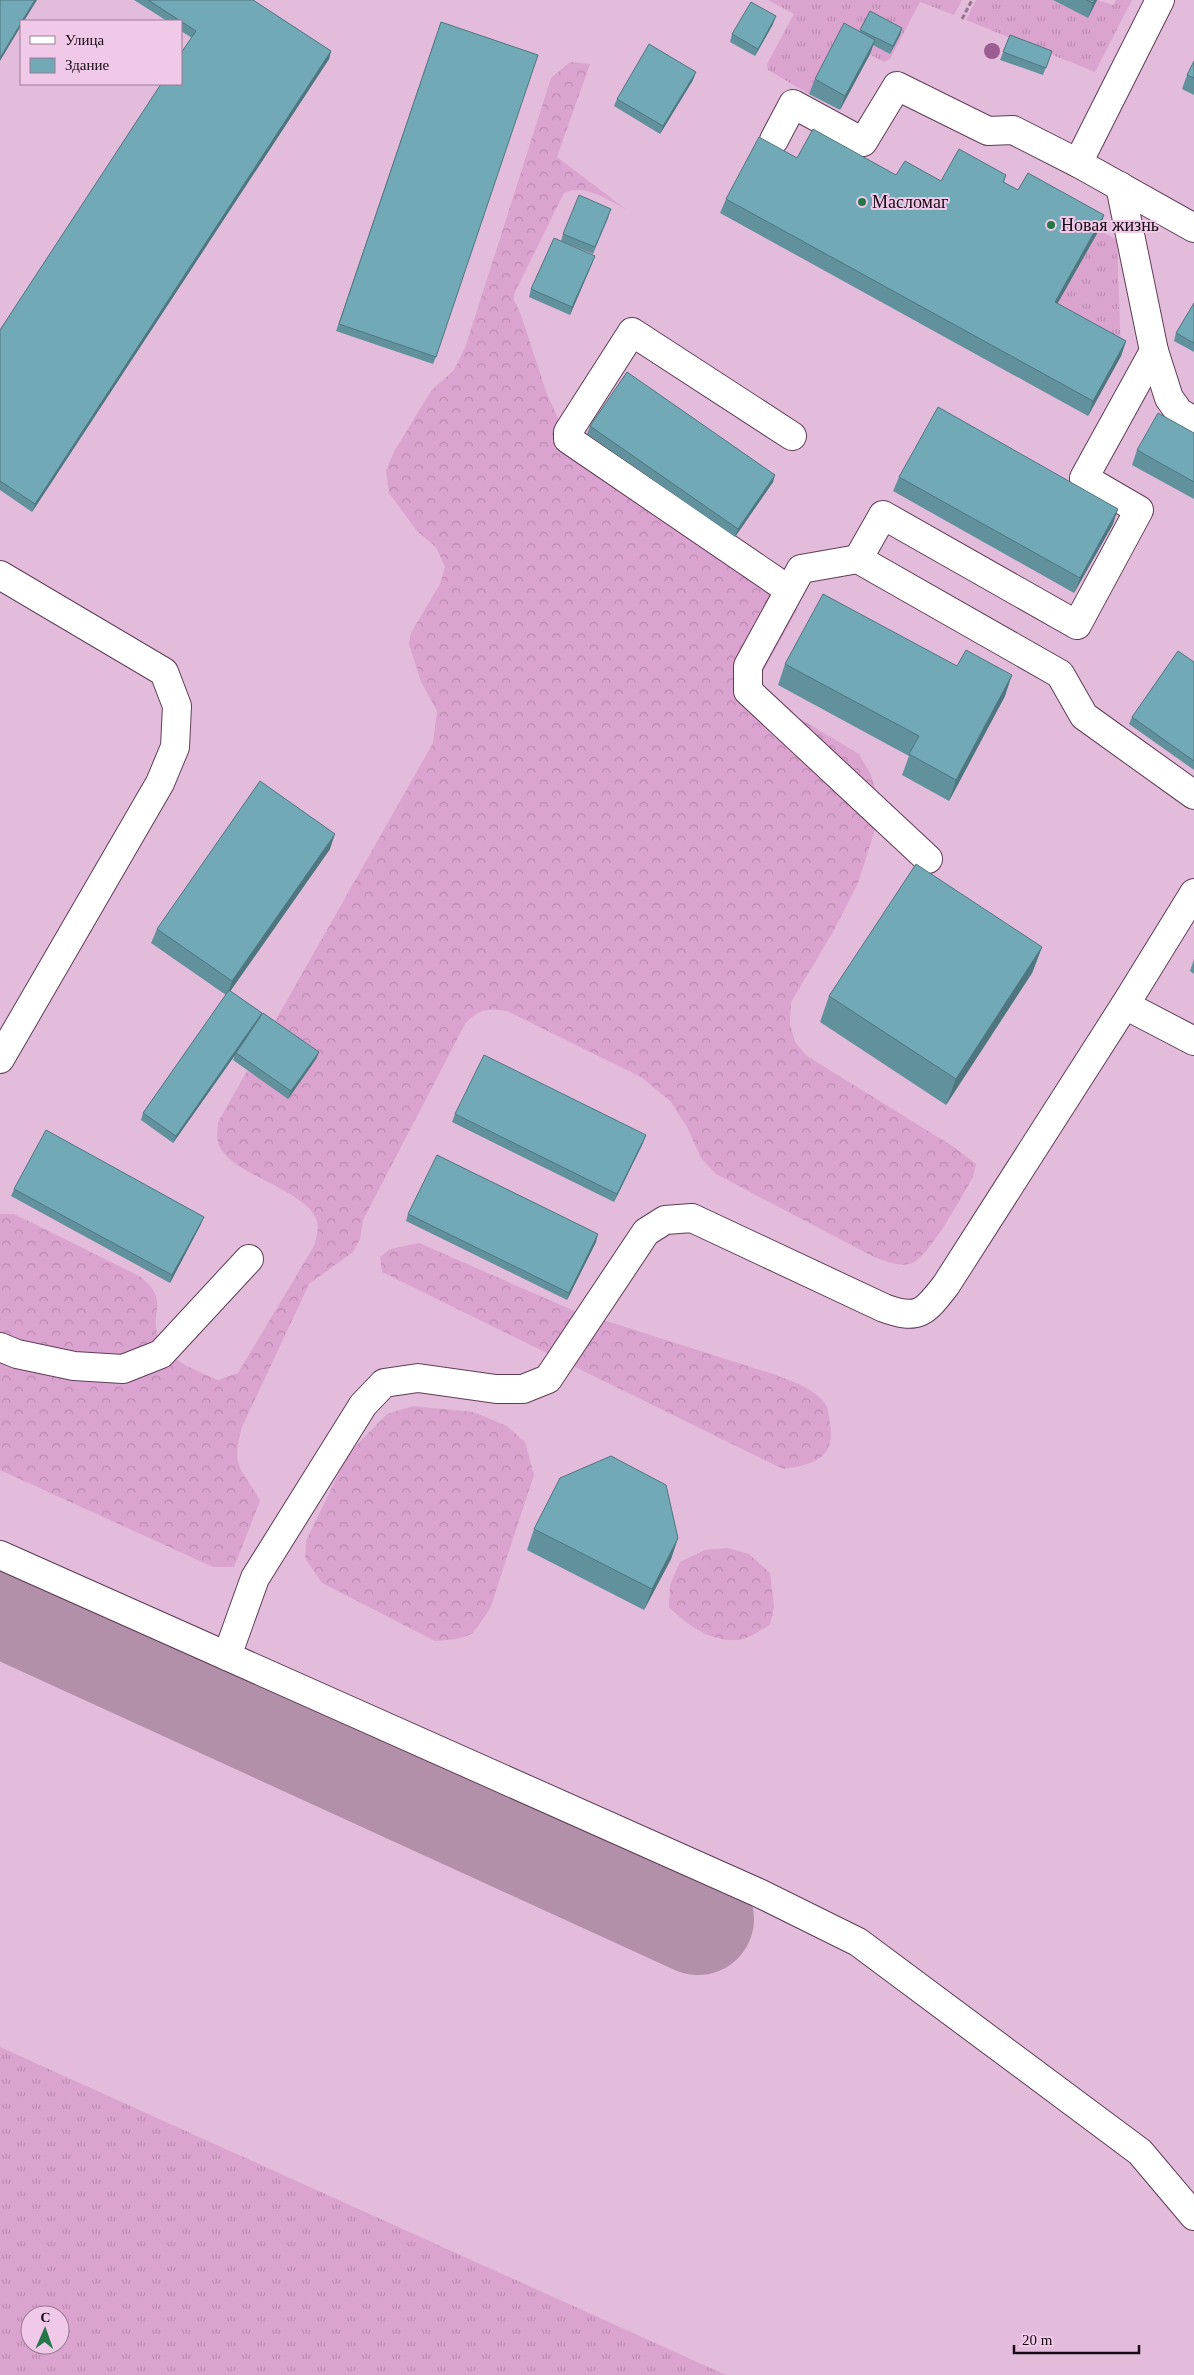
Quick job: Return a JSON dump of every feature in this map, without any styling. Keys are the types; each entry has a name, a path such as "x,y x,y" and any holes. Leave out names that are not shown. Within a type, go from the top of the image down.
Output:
{"lane":[{"path":"1078,163 1160,0"},
{"path":"774,140 793,104 863,142 897,86 988,131 1013,130 1078,163 1194,228"},
{"path":"1120,186 1154,351 1169,398 1179,412 1194,421"},
{"path":"789,590 576,445 567,436 632,332 792,436"},
{"path":"858,559 883,516 1077,625 1140,510 1084,478 1154,351"},
{"path":"928,859 748,691 748,666 801,569 858,559 1060,674 1084,716 1194,795"},
{"path":"0,575 164,672 177,706 175,747 160,783 0,1059"},
{"path":"227,1656 255,1578 363,1405 384,1383 418,1378 496,1389 523,1389 548,1379 646,1232 665,1220 692,1218 904,1316 928,1309 946,1286 1194,893"},
{"path":"1125,1005 1194,1042"},
{"path":"0,1347 17,1354 74,1366 123,1369 161,1354 249,1259"},
{"path":"0,1555 759,1893 858,1942 1140,2152 1194,2216"}],"path":[{"path":"962,18 972,0"}],"green space":[{"path":"768,0 962,0 954,15 920,2 890,59 884,62 839,38 809,94 768,70 767,64 794,14"},
{"path":"976,0 1053,0 1088,18 1097,0 1113,5 1116,0 1132,0 1095,72 966,20"},
{"path":"570,62 590,64 557,157 627,210 588,191 572,190 564,193 514,294 514,300 521,315 547,394 563,429 743,554 798,608 761,675 763,688 774,703 859,754 871,775 880,802 874,833 858,883 833,932 791,1002 790,1024 795,1042 807,1056 954,1147 976,1164 973,1177 936,1238 919,1258 912,1263 903,1265 888,1262 874,1257 716,1174 701,1158 687,1127 670,1101 641,1077 507,1011 489,1010 474,1015 465,1024 363,1220 360,1239 353,1252 309,1284 242,1427 237,1451 238,1459 243,1473 260,1501 234,1567 213,1567 0,1470 0,1214 14,1214 141,1277 155,1294 157,1301 156,1329 163,1347 184,1364 218,1380 238,1373 314,1246 318,1226 309,1208 297,1198 235,1163 224,1153 217,1140 218,1122 433,743 437,711 421,682 409,644 411,633 440,584 445,567 436,547 417,531 389,493 386,470 395,450 431,391 454,370 465,348 551,78"},
{"path":"1099,230 1117,240 1121,356 1050,317"},
{"path":"419,1243 572,1310 773,1374 802,1386 822,1399 827,1407 831,1436 825,1453 812,1462 783,1469 382,1272 380,1257 390,1249"},
{"path":"413,1406 473,1412 507,1426 525,1442 534,1475 490,1609 472,1634 457,1639 435,1641 322,1583 305,1558 306,1541 348,1454 387,1414"},
{"path":"728,1548 749,1554 770,1573 774,1607 770,1625 738,1640 718,1638 700,1631 669,1607 670,1585 680,1562 705,1550"},
{"path":"0,2047 726,2375 0,2375"}],"building":[{"path":"0,0 35,0 23,20 20,20 20,25 0,58"},
{"path":"148,0 253,0 331,51 35,504 0,481 0,330 160,85 182,85 182,52 196,31 182,22 182,20 179,20"},
{"path":"751,2 776,16 758,49 732,34"},
{"path":"870,11 902,28 893,46 860,30"},
{"path":"441,22 538,55 436,357 339,324"},
{"path":"844,23 875,40 845,96 815,79"},
{"path":"1010,35 1052,51 1046,68 1003,52"},
{"path":"649,44 696,72 663,126 617,99"},
{"path":"1194,61 1194,78 1187,75"},
{"path":"813,129 896,175 905,161 941,181 959,149 1006,175 1003,182 1018,190 1028,173 1104,215 1055,302 1126,341 1093,401 726,199 759,137 797,158"},
{"path":"579,195 611,209 595,247 563,234"},
{"path":"554,238 595,256 572,307 531,289"},
{"path":"1194,303 1194,343 1176,333"},
{"path":"627,372 775,475 738,529 590,426"},
{"path":"938,407 1118,509 1080,578 899,477"},
{"path":"1158,413 1194,433 1194,482 1137,450"},
{"path":"823,594 957,666 966,650 1012,675 956,780 909,754 919,736 785,664"},
{"path":"1178,651 1194,662 1194,761 1132,717"},
{"path":"260,781 335,834 232,981 157,929"},
{"path":"916,864 1042,947 956,1079 829,996"},
{"path":"229,990 262,1013 176,1136 143,1113"},
{"path":"263,1013 319,1052 291,1091 236,1053"},
{"path":"484,1055 646,1135 617,1194 455,1114"},
{"path":"46,1130 204,1217 172,1275 14,1189"},
{"path":"437,1155 598,1234 569,1293 408,1214"},
{"path":"611,1456 666,1485 678,1538 652,1589 534,1529 560,1478"}],"taxiway":[{"path":"0,1600 698,1919"}],"place":[{"name":"Масломаг","path":"862,202"},
{"name":"Новая жизнь","path":"1051,225"}]}
